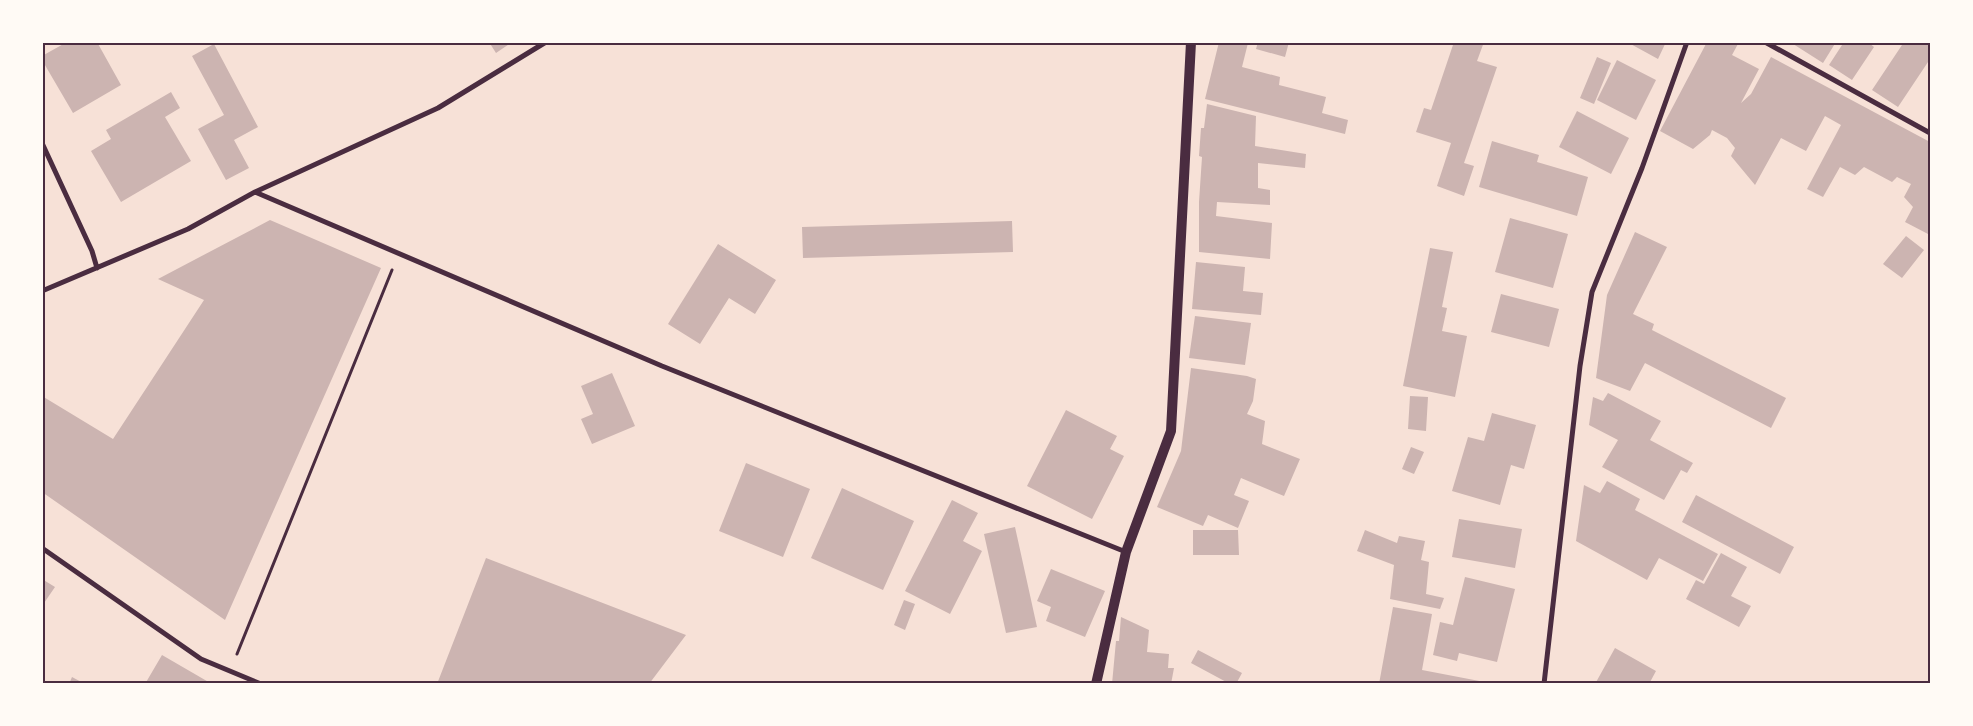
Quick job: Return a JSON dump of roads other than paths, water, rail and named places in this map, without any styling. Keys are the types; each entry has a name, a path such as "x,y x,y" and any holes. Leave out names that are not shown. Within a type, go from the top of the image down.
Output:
{"main road":[{"path":"1096,684 1126,552 1171,431 1191,42"}],"street":[{"path":"42,291 188,229 255,192 438,108 546,42"},
{"path":"1544,684 1580,366 1592,292 1642,168 1687,42"},
{"path":"1765,42 1930,133"},
{"path":"42,143 92,251 97,268"},
{"path":"255,192 662,366 1126,552"},
{"path":"42,548 201,659 261,684"}]}
